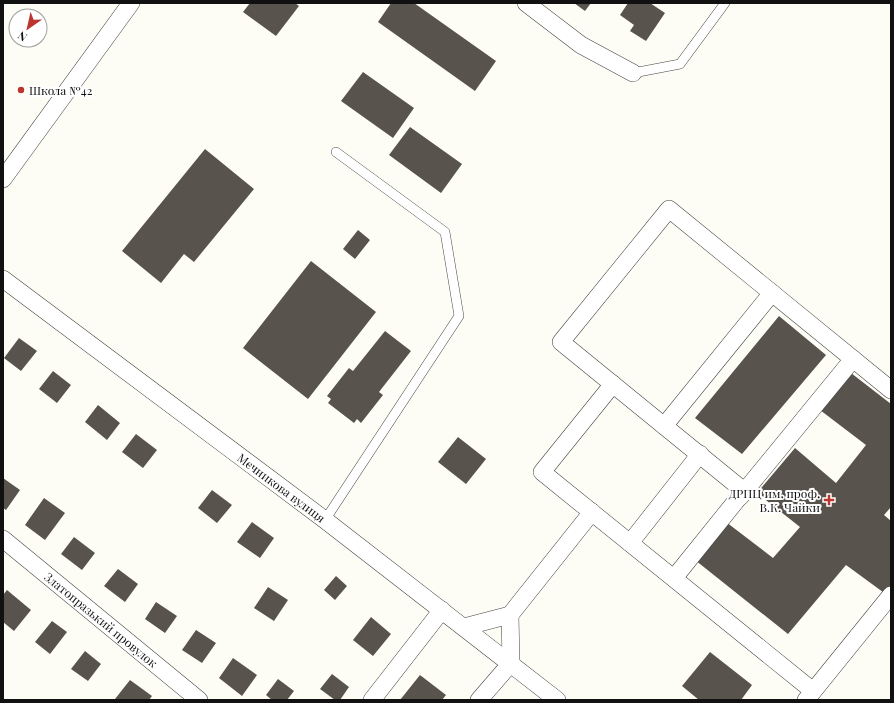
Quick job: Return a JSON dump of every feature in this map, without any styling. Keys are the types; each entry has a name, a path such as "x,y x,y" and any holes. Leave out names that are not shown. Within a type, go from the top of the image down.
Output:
{"street":[{"path":"3,180 131,3"},
{"path":"526,3 581,45 633,73"},
{"path":"740,497 744,491 561,342 669,209 891,390"},
{"name":"Мєчникова вулиця","path":"3,279 325,520 557,700"},
{"path":"664,426 772,293"},
{"path":"674,578 853,359"},
{"path":"613,384 542,472 674,578 810,696 891,595"},
{"path":"630,543 700,454"},
{"path":"464,627 510,615 592,512"},
{"name":"Златопразький провулок","path":"3,538 199,700"},
{"path":"372,700 442,610"},
{"path":"480,700 511,663 510,615"}],"lane":[{"path":"633,73 680,64 726,3"},
{"path":"325,520 459,316 445,232 336,152"}],"building":[{"path":"250,3 295,3 299,6 276,36 243,12"},
{"path":"391,3 414,3 496,61 475,91 378,22"},
{"path":"574,3 591,3 585,11"},
{"path":"628,3 650,3 665,13 646,41 630,31 634,25 620,15"},
{"path":"363,72 414,108 393,138 341,101"},
{"path":"410,127 462,164 441,193 389,155"},
{"path":"205,149 254,189 194,262 184,254 161,283 122,251"},
{"path":"358,230 370,240 355,259 343,249"},
{"path":"311,261 376,312 308,399 243,348"},
{"path":"779,316 826,355 742,454 695,418"},
{"path":"385,331 411,351 379,392 383,395 361,423 357,419 354,423 328,403 331,399 327,396 349,368 353,371"},
{"path":"19,338 37,351 21,371 4,358"},
{"path":"53,371 71,385 57,403 39,389"},
{"name":"ДРПЦ им. проф. В.К. Чайки","path":"851,373 891,404 891,507 884,515 891,521 891,590 887,595 846,565 788,634 695,560 726,522 773,558 800,527 757,493 795,448 836,483 866,445 820,410"},
{"path":"98,405 120,423 107,440 85,422"},
{"path":"136,434 157,450 143,468 122,452"},
{"path":"458,437 486,459 466,484 438,462"},
{"path":"3,478 20,490 6,510 3,508"},
{"path":"212,490 232,505 217,523 198,508"},
{"path":"44,498 65,513 45,540 25,525"},
{"path":"252,522 274,538 260,558 237,542"},
{"path":"74,537 95,553 82,570 61,554"},
{"path":"118,569 138,584 125,602 104,586"},
{"path":"336,576 347,586 335,600 324,590"},
{"path":"268,587 288,600 274,621 254,608"},
{"path":"7,590 31,610 14,631 3,622 3,595"},
{"path":"156,602 177,616 165,633 145,619"},
{"path":"371,617 391,634 373,656 353,640"},
{"path":"52,621 67,632 50,654 35,642"},
{"path":"196,630 216,643 202,663 182,650"},
{"path":"85,651 101,664 88,681 71,669"},
{"path":"710,652 752,685 741,700 699,700 682,686"},
{"path":"233,658 257,675 242,696 219,678"},
{"path":"332,674 349,687 340,700 335,700 320,689"},
{"path":"420,675 446,695 442,700 400,700"},
{"path":"278,679 294,691 287,700 272,700 266,695"},
{"path":"130,680 152,696 149,700 115,699"}],"place":[{"name":"Школа №42","path":"21,90"},
{"name":"ДРПЦ им. проф. В.К. Чайки","path":"829,500"}]}
